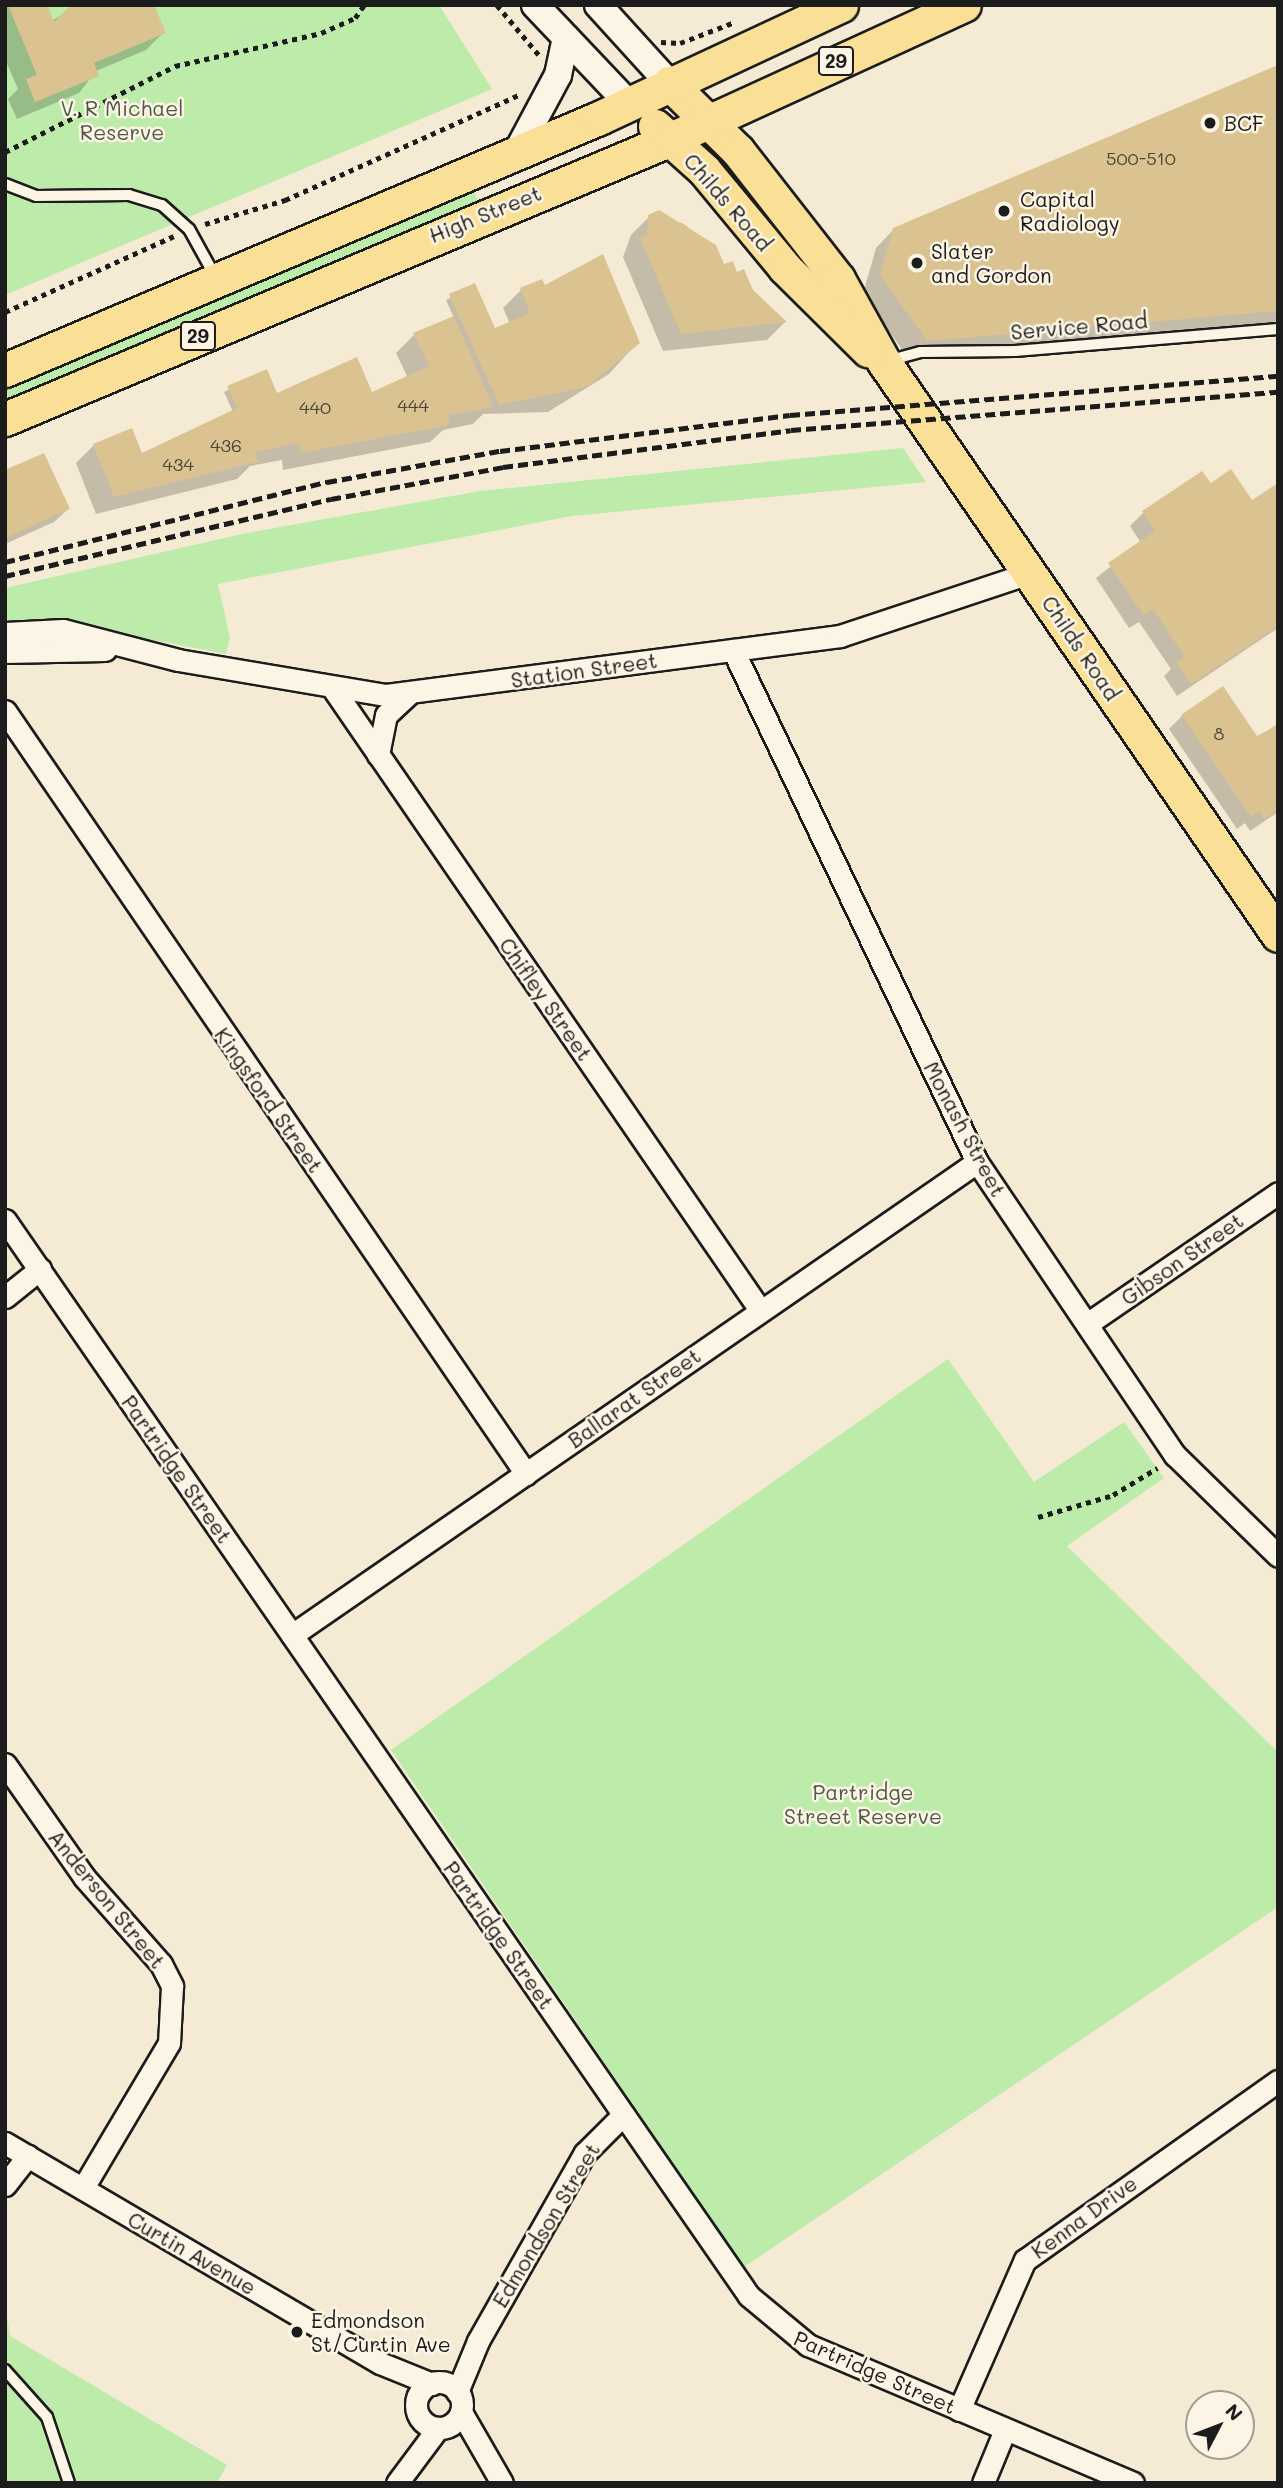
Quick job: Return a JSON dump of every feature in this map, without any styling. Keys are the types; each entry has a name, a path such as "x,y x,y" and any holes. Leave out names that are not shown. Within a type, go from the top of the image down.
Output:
{"main road":[{"name":"29","path":"5,370 519,148 629,104 669,83 841,5"},
{"name":"High Street","path":"5,419 671,139 964,5"},
{"name":"Childs Road","path":"669,83 710,121 795,220 884,362 1278,935"},
{"name":"Childs Road","path":"629,104 671,139 850,338 884,362"}],"street":[{"path":"535,5 629,104"},
{"path":"598,5 669,83"},
{"path":"519,148 558,75 566,38"},
{"name":"Station Street","path":"5,633 63,630 132,651 332,687 410,693 864,631 1029,573"},
{"name":"Monash Street","path":"733,650 977,1161 1185,1466 1278,1556"},
{"name":"Station Street","path":"5,652 132,651"},
{"name":"Chifley Street","path":"332,687 760,1310"},
{"path":"378,755 387,715 410,693"},
{"name":"Kingsford Street","path":"8,720 526,1474"},
{"name":"Ballarat Street","path":"292,1635 977,1161"},
{"name":"Gibson Street","path":"1087,1324 1278,1193"},
{"name":"Partridge Street","path":"5,1220 623,2115 768,2317 808,2345 1133,2483"},
{"path":"5,1297 40,1269"},
{"name":"Anderson Street","path":"5,1764 84,1877 162,1964 173,1986 169,2043 83,2188"},
{"name":"Kenna Drive","path":"959,2410 1025,2260 1278,2081"},
{"name":"Edmondson Street","path":"400,2477 585,2153 623,2115"},
{"name":"Curtin Avenue","path":"5,2143 380,2363 439,2405 502,2483"},
{"path":"5,2185 28,2156"},
{"path":"983,2483 1005,2430"}],"lane":[{"path":"5,184 36,196 152,200 189,229 216,278"},
{"name":"Service Road","path":"884,362 921,352 1278,329"},
{"path":"5,2370 47,2417 69,2483"}],"path":[{"path":"5,152 175,66 321,33 355,18 364,5"},
{"path":"497,5 558,75"},
{"path":"638,50 665,40 680,43 747,17"},
{"path":"5,312 189,229 285,200 512,102 528,86"},
{"path":"1038,1517 1113,1495 1157,1468"}],"green space":[{"name":"V. R Michael Reserve","path":"5,5 439,5 492,89 5,295"},
{"path":"474,192 478,202 5,407 5,383"},
{"path":"903,448 926,482 572,516 218,584 230,638 226,654 82,626 5,627 5,588 242,534 480,491"},
{"name":"Partridge Street Reserve","path":"948,1359 1034,1482 1124,1422 1164,1478 1067,1546 1278,1752 1278,1907 744,2267 391,1750"},
{"path":"5,2302 10,2336 227,2465 217,2483 5,2483"}],"building":[{"path":"8,5 47,5 54,22 71,5 154,5 166,33 94,63 99,76 35,102 26,79 37,75"},
{"path":"1278,65 1278,311 927,341 880,275 893,228"},
{"path":"659,210 716,245 724,264 733,261 737,272 744,269 753,290 787,322 681,334 640,238 647,235 648,215"},
{"path":"603,254 640,343 587,387 499,405 449,294 475,283 495,328 530,313 520,288 542,279 545,285"},
{"path":"454,316 493,407 448,415 450,425 300,453 299,443 256,452 257,462 114,497 93,444 132,428 142,453 237,408 227,386 267,369 277,393 357,357 372,392 429,366 413,333"},
{"path":"44,453 70,509 5,538 5,470"},
{"path":"1231,469 1252,500 1278,483 1278,626 1191,684 1176,662 1184,656 1153,609 1144,616 1108,563 1155,531 1142,511 1202,471 1211,483"},
{"path":"1223,686 1257,736 1278,725 1278,810 1264,819 1259,811 1251,817 1181,715"}],"railway":[{"path":"5,562 327,482 500,451 790,415 1278,376"},
{"path":"5,576 331,499 503,467 791,430 1278,392"}],"place":[{"name":"BCF","path":"1210,123"},
{"name":"Capital Radiology","path":"1004,211"},
{"name":"Slater and Gordon","path":"917,263"},
{"name":"Edmondson St/Curtin Ave","path":"297,2332"}]}
